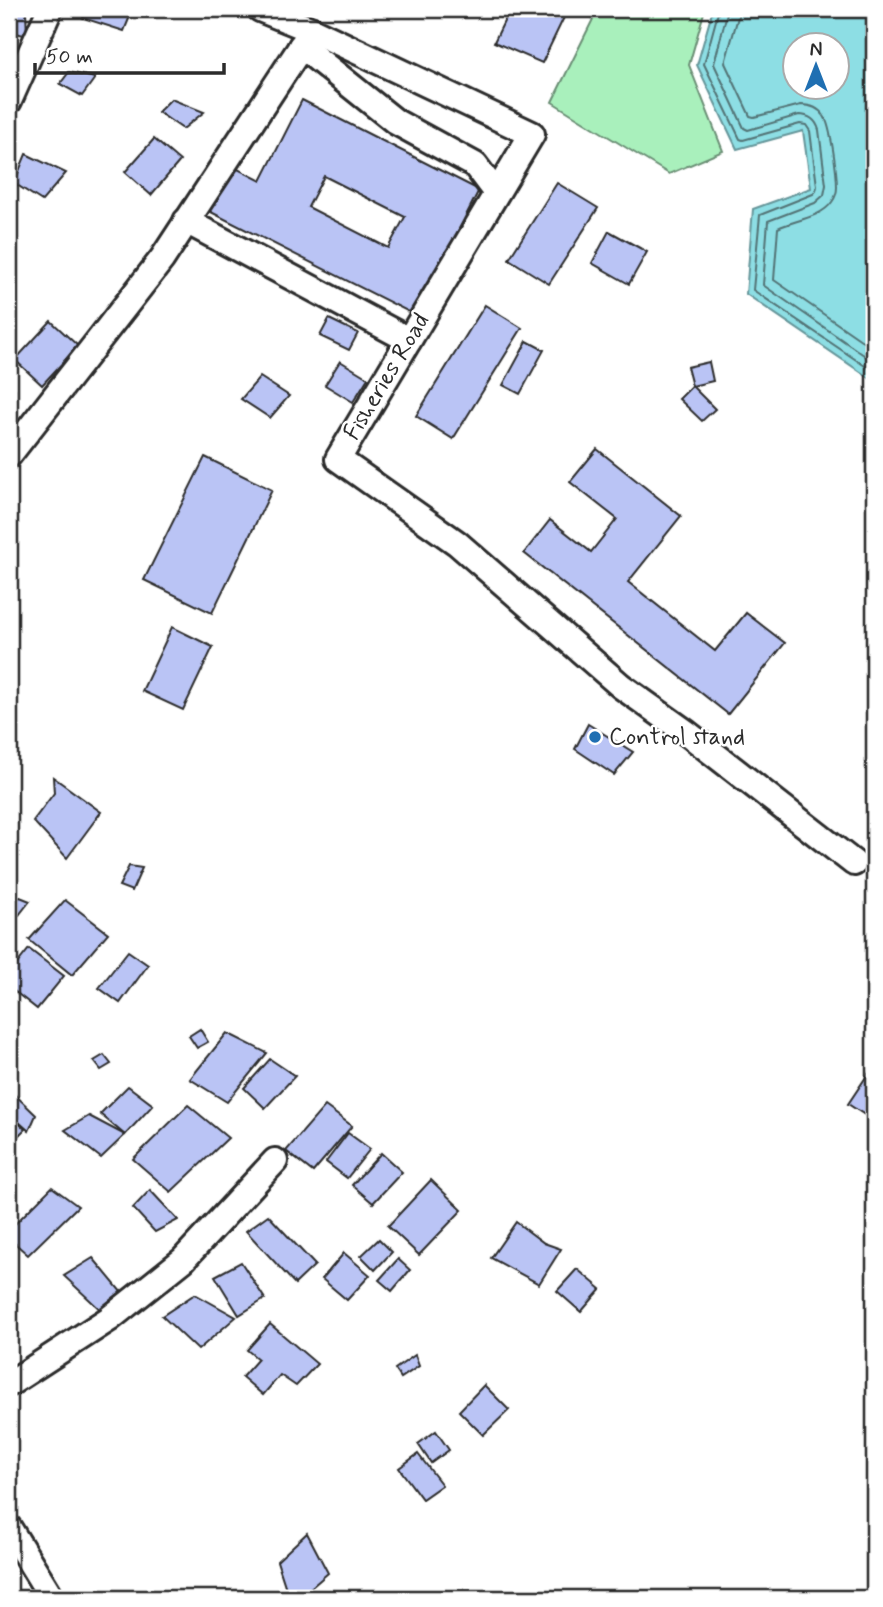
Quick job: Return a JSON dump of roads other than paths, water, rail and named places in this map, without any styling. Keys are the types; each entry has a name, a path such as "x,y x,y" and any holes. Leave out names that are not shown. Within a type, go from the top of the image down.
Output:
{"street":[{"path":"9,101 50,9"},
{"name":"Fisheries Road","path":"260,9 306,38 532,134 338,459 457,544 621,686 687,733 855,863"},
{"path":"9,455 162,259 306,38 396,122 475,165 496,193"},
{"path":"186,221 410,340"},
{"path":"9,1384 109,1319 183,1260 275,1161"},
{"path":"9,1528 52,1598"}],"water":[{"path":"713,9 874,9 874,381 746,294 753,209 811,188 803,131 737,149 697,65"}],"place":[{"name":"Control stand","path":"595,737"}]}
